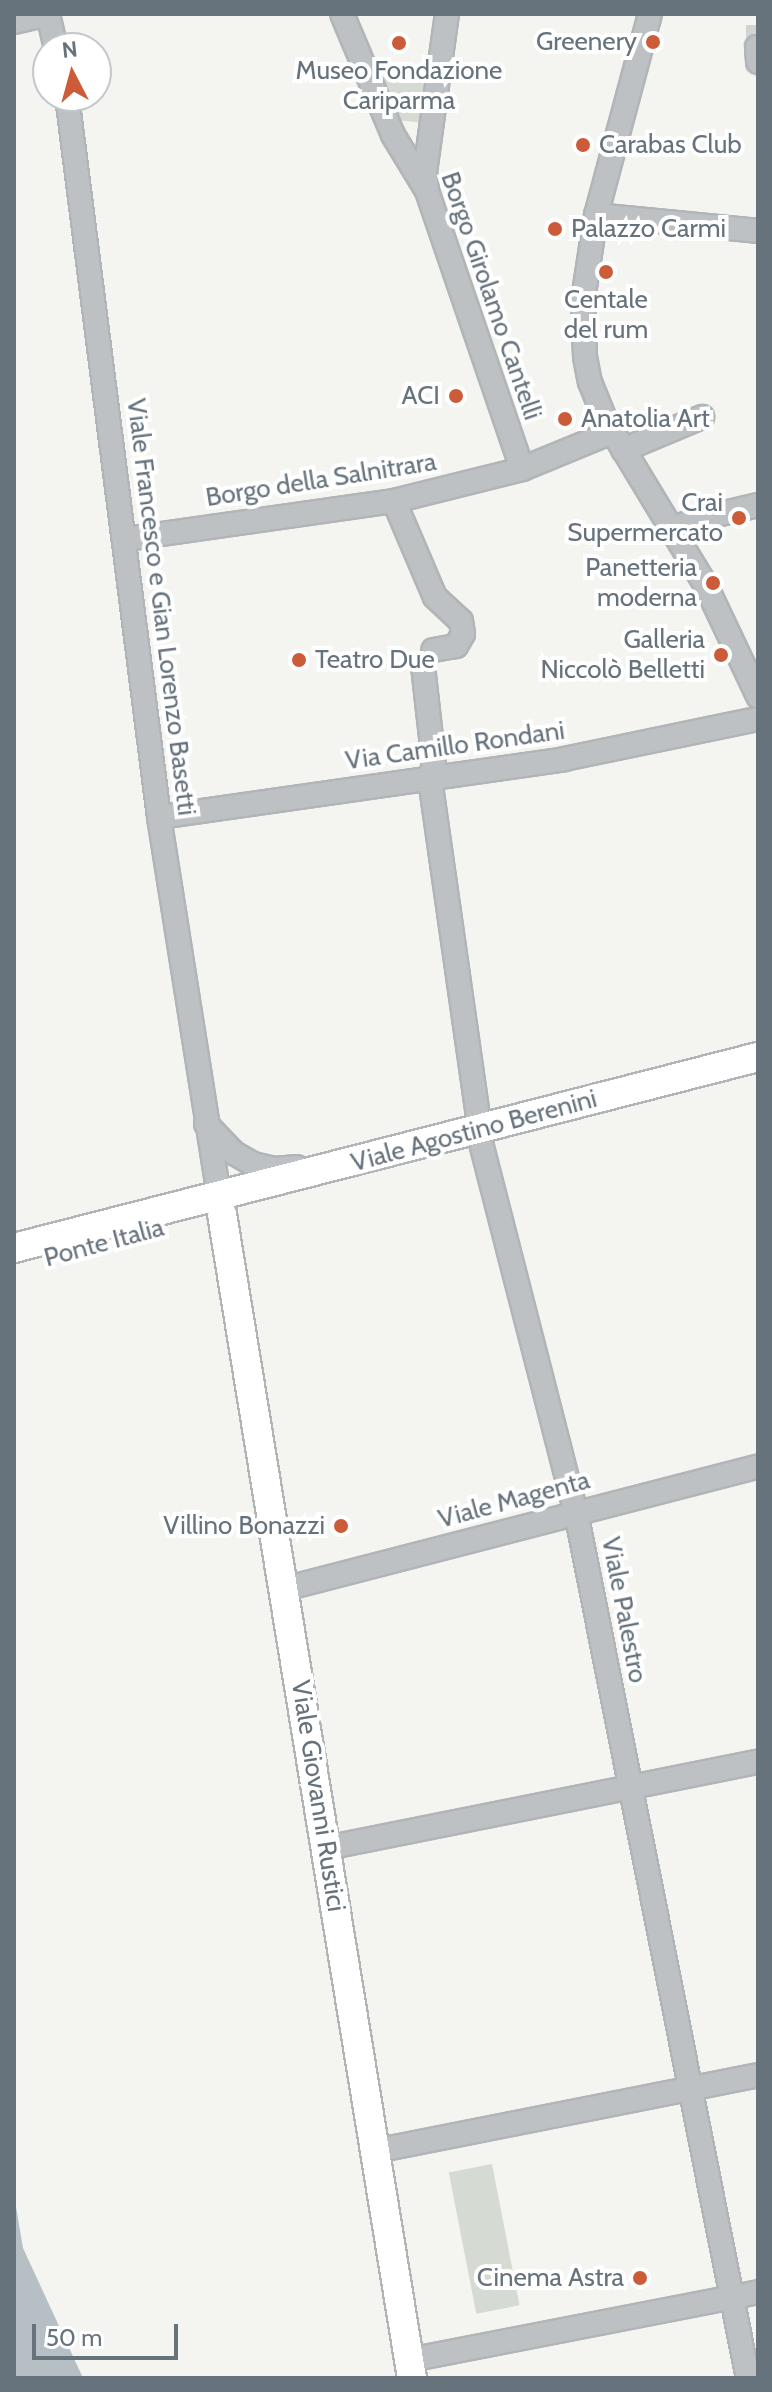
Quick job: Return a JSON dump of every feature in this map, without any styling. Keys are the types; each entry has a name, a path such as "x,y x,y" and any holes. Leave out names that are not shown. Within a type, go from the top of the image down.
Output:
{"main road":[{"name":"Viale Agostino Berenini","path":"220,1205 425,1145 481,1138 758,1057"},
{"name":"Viale Agostino Berenini","path":"192,1211 481,1138 758,1076"},
{"name":"Viale Giovanni Rustici","path":"220,1205 410,2369"},
{"name":"Ponte Italia","path":"14,1248 192,1211"},
{"name":"Ponte Italia","path":"14,1266 192,1211"}],"street":[{"path":"19,21 48,14"},
{"name":"Borgo Girolamo Cantelli","path":"342,14 393,135 427,191 522,469"},
{"path":"427,191 425,172 447,14"},
{"path":"650,14 596,215 584,284 582,330 590,382 617,441 706,586 758,696"},
{"name":"Viale Francesco e Gian Lorenzo Basetti","path":"69,112 126,539 159,817 220,1205"},
{"path":"596,215 758,231"},
{"name":"Borgo della Salnitrara","path":"126,539 394,501 522,469 702,417"},
{"name":"Viale Palestro","path":"394,501 435,597 461,621 463,634 456,646 428,658 434,764 430,779 481,1138 576,1512 748,2378"},
{"path":"670,531 691,521 758,505"},
{"name":"Via Camillo Rondani","path":"159,817 630,748 758,719"},
{"path":"206,1124 239,1156 253,1164 275,1169 354,1152 425,1145"},
{"name":"Viale Magenta","path":"284,1589 758,1466"},
{"path":"326,1848 758,1762"},
{"path":"375,2151 758,2075"},
{"path":"410,2369 758,2292"}],"shaded area":[{"path":"399,69 432,69 425,123 396,120 376,77 399,77"},
{"path":"492,2164 519,2305 476,2314 449,2172"},
{"path":"14,2195 23,2248 83,2378 14,2378"}],"tunnel":[{"path":"757,14 757,47"}],"place":[{"name":"Greenery","path":"653,42"},
{"name":"Museo Fondazione Cariparma","path":"399,43"},
{"name":"Carabas Club","path":"583,145"},
{"name":"Palazzo Carmi","path":"555,229"},
{"name":"Centale del rum","path":"606,272"},
{"name":"ACI","path":"456,396"},
{"name":"Anatolia Art","path":"565,419"},
{"name":"Crai Supermercato","path":"739,518"},
{"name":"Panetteria moderna","path":"713,583"},
{"name":"Galleria Niccolò Belletti","path":"721,655"},
{"name":"Teatro Due","path":"299,660"},
{"name":"Villino Bonazzi","path":"341,1526"},
{"name":"Cinema Astra","path":"640,2278"}]}
